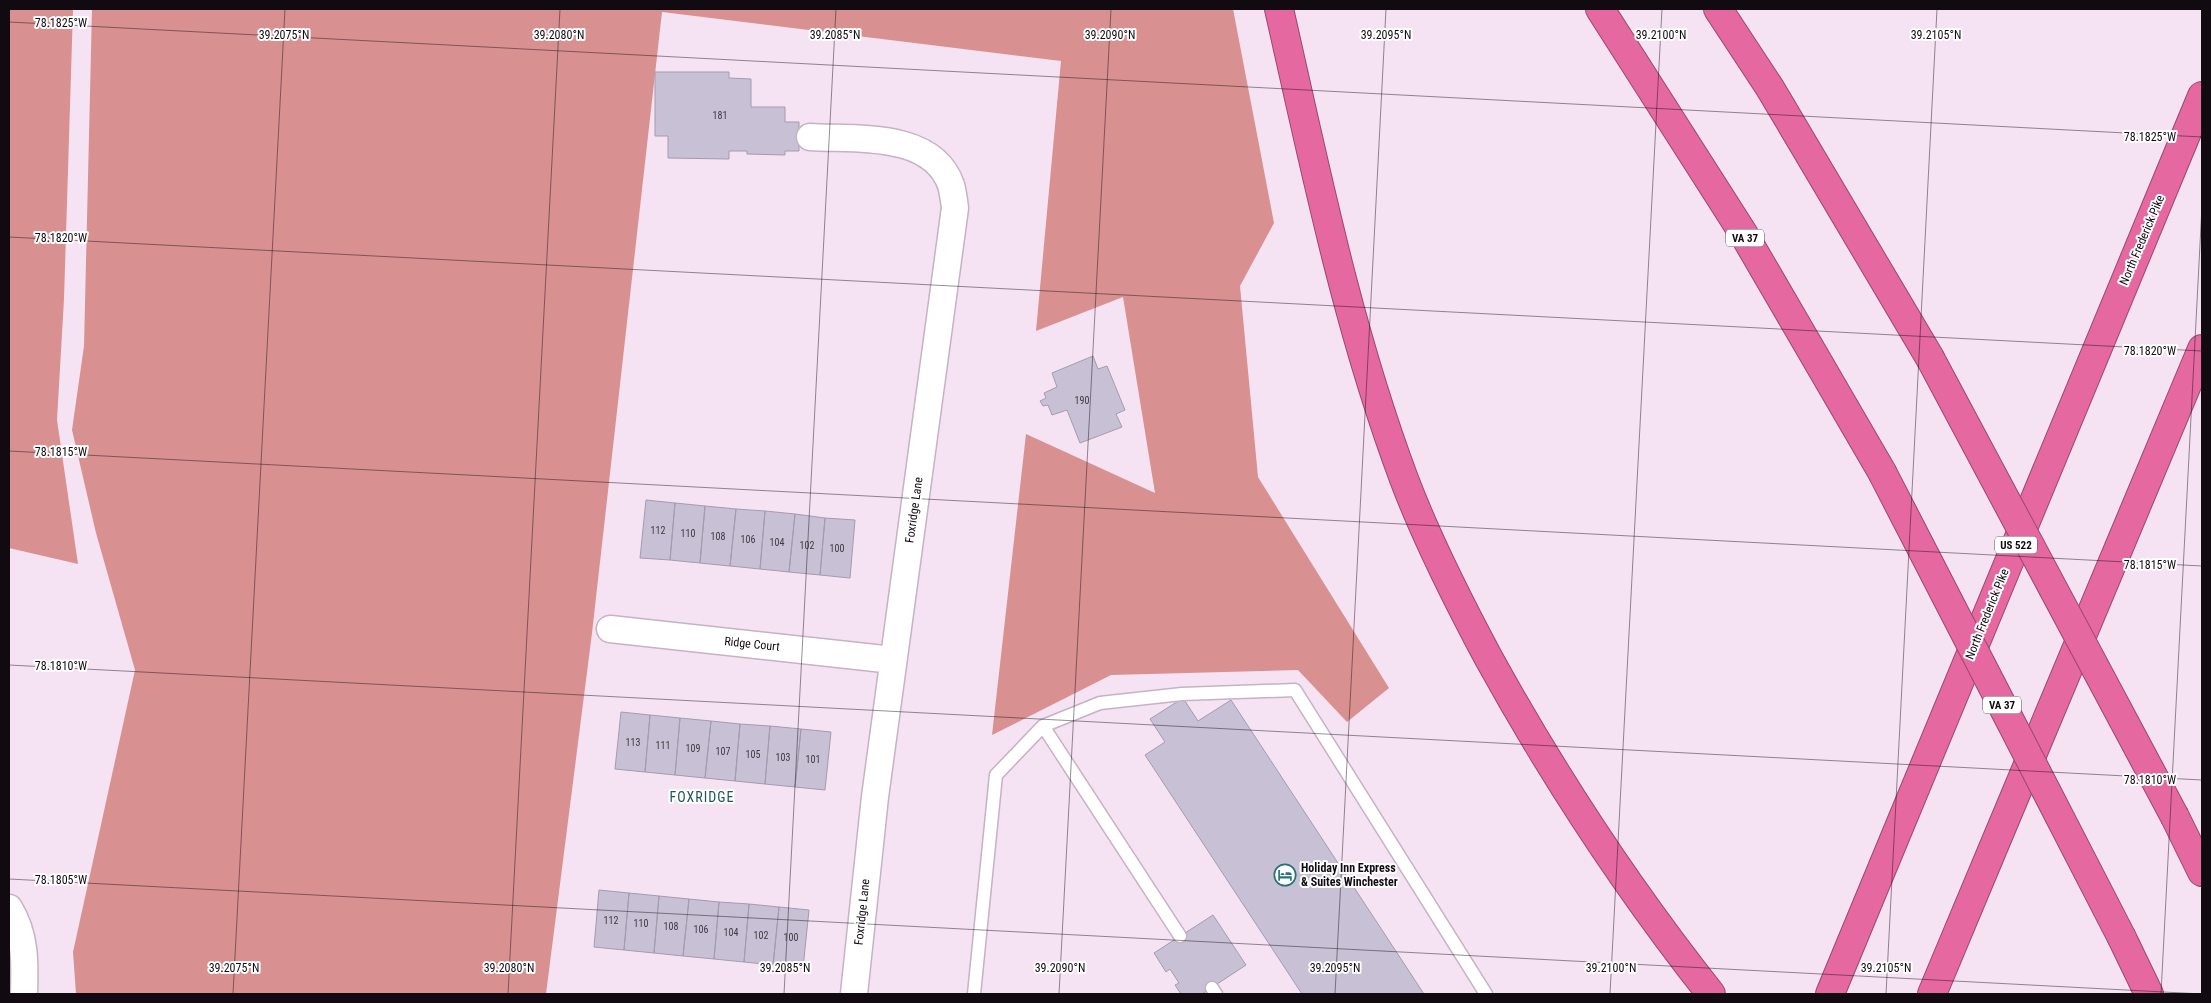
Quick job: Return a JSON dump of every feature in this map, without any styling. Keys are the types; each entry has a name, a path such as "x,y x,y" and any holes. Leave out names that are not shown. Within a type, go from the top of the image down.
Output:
{"highway":[{"path":"1279,9 1337,262 1366,363 1404,479 1448,582 1552,770 1608,855 1711,994"},
{"name":"VA 37","path":"1600,9 1742,233 1882,472 2149,994"},
{"path":"1718,9 1770,88 1930,358 2175,817 2202,872"},
{"name":"North Frederick Pike","path":"1830,994 2202,96"},
{"path":"1932,994 2202,349"}],"street":[{"name":"Foxridge Lane","path":"810,137 904,143 926,152 942,168 951,185 955,208 875,796 854,994"},
{"name":"Ridge Court","path":"610,629 893,660"},
{"path":"9,908 20,933 26,957 24,994"}],"lane":[{"path":"974,994 996,775 1043,726 1100,703 1182,694 1295,690 1486,994"},
{"path":"1043,726 1180,936"}],"shaded area":[{"path":"9,9 73,9 64,299 57,420 78,564 9,548"},
{"path":"92,9 1233,9 1274,223 1240,286 1258,477 1389,688 1347,722 1298,670 1111,675 992,735 1026,434 1155,493 1123,297 1036,331 1061,61 662,12 592,633 546,994 76,994 73,952 135,670 96,533 72,430 84,346"}],"building":[{"path":"655,72 729,72 729,78 751,79 751,107 785,107 785,122 799,122 799,151 785,151 785,155 747,154 747,151 729,151 729,159 668,158 668,136 655,136"},
{"path":"1093,356 1098,369 1107,366 1125,410 1116,414 1122,427 1080,443 1067,410 1052,415 1048,405 1043,406 1040,401 1046,398 1044,393 1057,387 1052,373"},
{"path":"646,500 675,503 670,560 640,558"},
{"path":"675,503 705,506 700,563 670,560"},
{"path":"705,506 736,509 730,566 700,563"},
{"path":"736,509 765,511 760,569 730,566"},
{"path":"765,511 795,514 789,572 760,569"},
{"path":"795,514 825,518 820,575 789,572"},
{"path":"825,518 855,520 850,578 820,575"},
{"name":"Holiday Inn Express & Suites Winchester","path":"1183,698 1198,721 1231,700 1424,994 1302,994 1145,755 1165,742 1150,719"},
{"path":"621,712 650,715 645,772 615,769"},
{"path":"650,715 680,718 675,775 645,772"},
{"path":"680,718 711,721 705,778 675,775"},
{"path":"711,721 740,724 735,781 705,778"},
{"path":"740,724 770,726 765,784 735,781"},
{"path":"770,726 801,729 795,787 765,784"},
{"path":"801,729 831,732 825,790 795,787"},
{"path":"599,890 629,893 624,950 594,947"},
{"path":"629,893 659,896 654,953 624,950"},
{"path":"659,896 689,899 683,956 654,953"},
{"path":"689,899 719,902 714,959 683,956"},
{"path":"719,902 749,904 744,962 714,959"},
{"path":"749,904 779,907 773,965 744,962"},
{"path":"779,907 809,910 803,968 773,965"},
{"path":"1213,915 1246,965 1202,994 1181,994 1175,985 1179,983 1170,969 1166,972 1154,953"}],"place":[{"name":"Holiday Inn Express & Suites Winchester","path":"1285,875"}],"district":[{"name":"FOXRIDGE","path":"702,797"}]}
